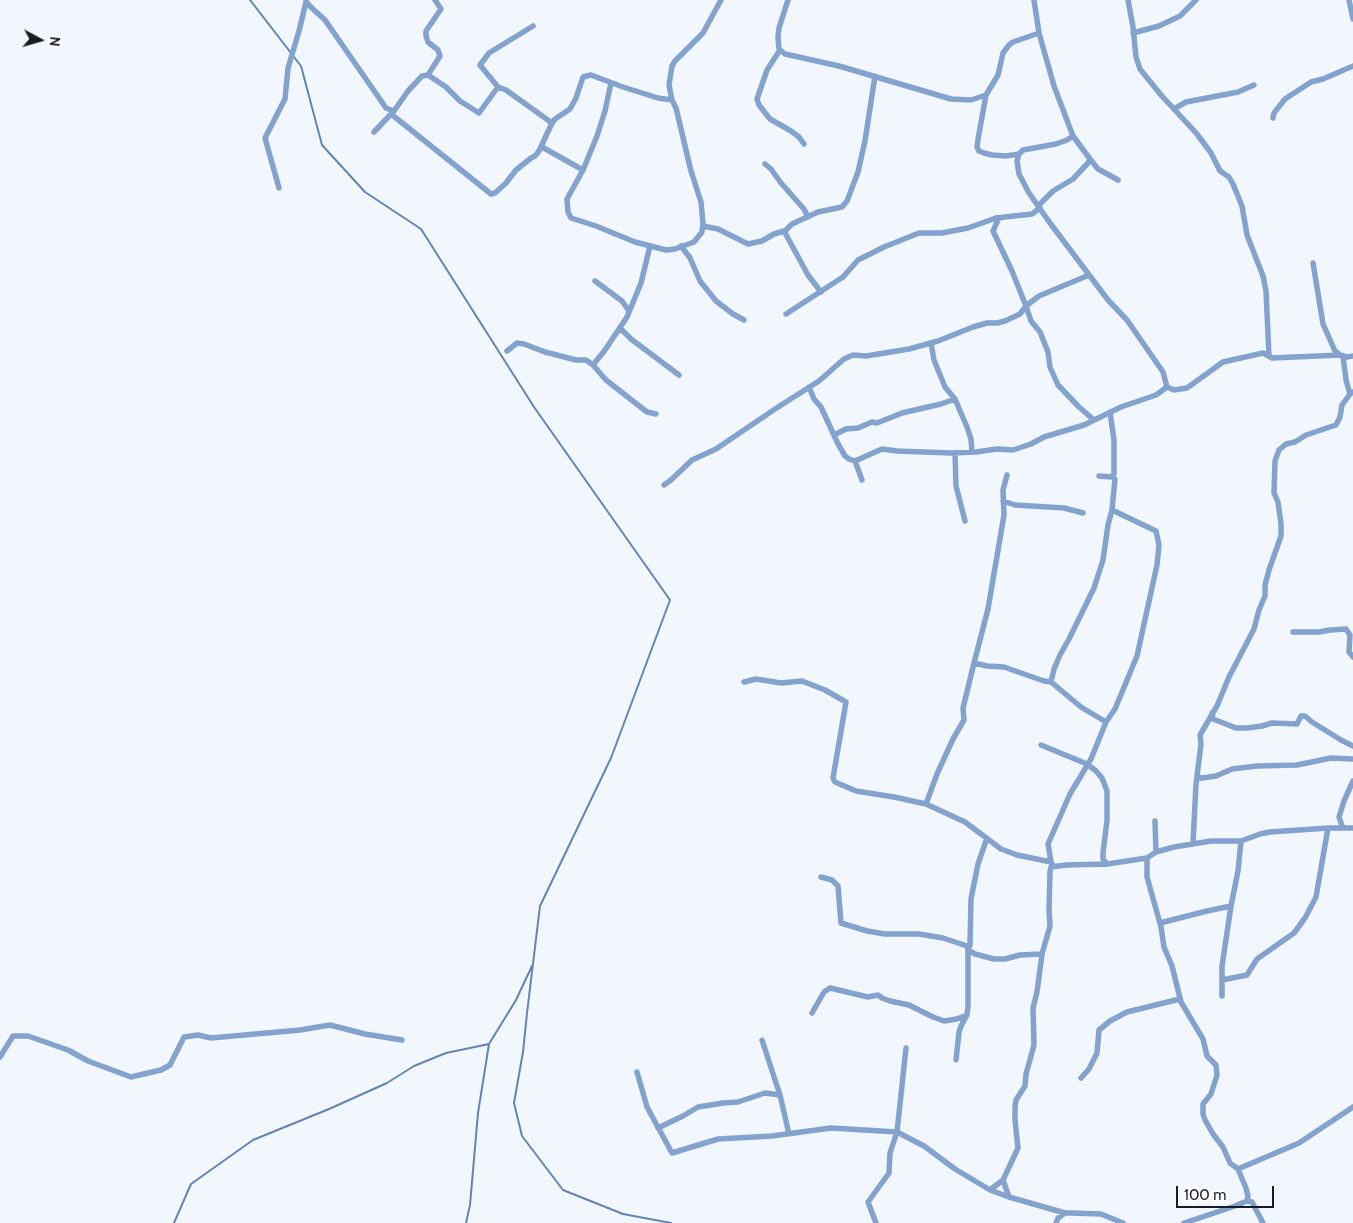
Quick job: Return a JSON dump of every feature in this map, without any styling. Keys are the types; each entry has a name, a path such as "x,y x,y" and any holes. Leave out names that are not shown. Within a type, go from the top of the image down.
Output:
{"street":[{"path":"428,75 440,56 438,50 428,42 426,36 426,31 441,9 435,0"},
{"path":"611,83 599,130 567,199 568,212 571,218 634,242 666,250 694,242 702,232 701,202 690,171 669,85 672,66 675,61 703,34 721,0"},
{"path":"788,0 778,37 779,49 785,54 839,66 951,99 972,100 986,95"},
{"path":"1034,0 1039,32 1054,86 1073,136 1098,169 1118,180"},
{"path":"1128,0 1136,57 1140,69 1197,134 1211,153 1220,171 1229,178 1242,206 1247,235 1263,276 1266,291 1269,356"},
{"path":"1134,33 1159,26 1180,16 1196,0"},
{"path":"1349,0 1353,19"},
{"path":"306,1 326,20 386,108 491,194 495,193 516,170 535,156 542,147 555,119 570,109 583,77 591,75 652,96 672,100"},
{"path":"280,188 265,138 285,99 288,68 306,1"},
{"path":"533,26 489,53 480,65 498,88 506,90 552,124"},
{"path":"1019,154 1006,156 984,153 979,151 977,147 978,139 986,95 998,75 1003,53 1014,42 1039,32"},
{"path":"780,50 767,70 757,100 770,119 791,131 804,144"},
{"path":"1273,118 1274,113 1285,99 1311,82 1353,66"},
{"path":"374,132 422,76 428,75 446,87 460,101 480,113 498,88"},
{"path":"703,226 718,229 748,244 785,232 792,224 818,212 842,207 847,201 858,172 875,76"},
{"path":"1174,109 1186,102 1238,92 1254,86"},
{"path":"1073,136 1056,144 1023,150 1019,154 1017,161 1019,174 1029,193 1089,275 1108,300 1127,320 1162,372 1167,387 1174,390 1187,388 1223,362 1264,353 1272,358 1353,356"},
{"path":"542,147 582,170"},
{"path":"786,314 843,277 858,260 884,247 919,233 968,228 996,218 1032,214 1053,191 1073,179 1090,159"},
{"path":"765,164 804,209 808,217"},
{"path":"996,218 998,220 993,231 1012,271 1031,322 1040,332 1048,352 1050,367 1058,385 1094,420"},
{"path":"785,232 808,275 821,292"},
{"path":"593,365 620,328 629,311 641,283 650,246"},
{"path":"682,246 690,258 700,281 716,302 744,320"},
{"path":"1193,844 1201,744 1200,735 1217,706 1221,693 1254,629 1265,596 1265,585 1269,570 1281,536 1278,502 1274,494 1275,461 1279,450 1286,444 1336,425 1340,417 1342,405 1351,393 1346,380 1341,355 1335,350 1323,324 1313,263"},
{"path":"664,485 692,460 716,448 820,381 844,359 853,355 866,356 909,349 932,343 987,323 997,324 1020,314 1026,306 1039,296 1089,275"},
{"path":"595,281 622,302 629,311"},
{"path":"620,328 631,339 679,375"},
{"path":"932,343 934,360 946,387 955,399 967,427 971,439 972,452"},
{"path":"507,351 517,344 524,344 545,352 576,360 586,360 606,380 648,412 656,414"},
{"path":"809,387 846,456 854,461 862,480"},
{"path":"854,461 882,449 955,453 997,448 1013,450 1044,437 1084,425 1110,412 1156,395 1167,387"},
{"path":"834,435 846,429 858,428 872,422 877,423 902,413 955,399"},
{"path":"1099,476 1112,476 1114,474 1114,440 1110,412"},
{"path":"955,453 956,486 965,521"},
{"path":"926,804 937,774 964,720 963,708 988,609 1004,515 1003,490 1007,475"},
{"path":"1051,682 1054,668 1094,588 1103,560 1112,510 1115,479"},
{"path":"1003,501 1015,505 1064,508 1084,513"},
{"path":"990,1190 1003,1180 1018,1148 1015,1120 1016,1100 1025,1086 1027,1068 1034,1045 1034,1008 1042,954 1050,926 1050,872 1052,864 1048,844 1070,794 1091,759 1106,722 1116,709 1137,656 1157,565 1159,545 1156,531 1112,510"},
{"path":"1293,632 1346,629 1350,635 1349,652 1353,657"},
{"path":"974,663 1004,667 1051,682 1080,706 1106,722"},
{"path":"744,682 756,679 781,683 802,681 825,690 846,702 833,778 835,782 856,791 926,804 966,822 1001,849 1052,864 1107,864 1147,858 1156,852 1193,844 1211,841 1241,841 1270,832 1353,828"},
{"path":"1212,713 1213,719 1236,728 1262,726 1272,723 1297,724 1301,716 1305,716 1353,746"},
{"path":"1041,745 1087,764 1102,778 1107,791 1103,853 1103,859 1107,864"},
{"path":"1198,777 1216,776 1232,769 1297,765 1331,758 1353,759"},
{"path":"1343,828 1340,818 1344,801 1353,781"},
{"path":"1155,821 1156,852"},
{"path":"1222,980 1247,975 1257,959 1294,933 1316,897 1328,828"},
{"path":"956,1060 959,1032 967,1015 971,899 978,864 987,838"},
{"path":"1222,996 1222,966 1238,871 1241,841"},
{"path":"1147,858 1147,877 1160,923 1164,947 1172,966 1180,999 1203,1040 1207,1056 1216,1065 1217,1075 1211,1094 1203,1104 1203,1114 1223,1147 1230,1163 1238,1169 1248,1196 1247,1201"},
{"path":"821,877 832,880 838,886 841,923 866,931 885,934 919,934 944,938 967,946 968,950 975,954 994,959 1042,954"},
{"path":"1160,923 1231,906"},
{"path":"812,1013 824,992 830,988 868,997 878,995 882,998 909,1005 944,1021 957,1020 967,1015"},
{"path":"1082,1078 1097,1053 1099,1030 1110,1021 1127,1012 1180,999"},
{"path":"0,1057 13,1036 28,1036 68,1050 88,1061 130,1077 161,1070 170,1065 184,1038 198,1035 211,1038 300,1030 330,1025 365,1034 402,1040"},
{"path":"762,1040 780,1095 789,1134"},
{"path":"876,1223 868,1202 889,1173 890,1153 897,1132 906,1048"},
{"path":"637,1072 647,1107 672,1153 718,1139 789,1134 832,1128 897,1132 924,1146 955,1169 990,1190 1065,1213 1101,1214 1123,1223"},
{"path":"658,1128 698,1107 738,1102 765,1093 780,1095"},
{"path":"1238,1169 1299,1143 1353,1107"},
{"path":"1003,1180 1009,1197"},
{"path":"1184,1223 1247,1201 1252,1202 1262,1223"},
{"path":"1056,1223 1058,1218 1065,1213"}],"waterway":[{"path":"250,0 291,53"},
{"path":"294,57 301,66 322,145 365,192 421,229 534,407 670,600 611,758 540,906 523,1052 514,1103 522,1136 563,1190 623,1214 671,1223"},
{"path":"466,1223 470,1205 478,1113 489,1044 516,1000 532,966"},
{"path":"174,1223 191,1184 253,1140 387,1083 414,1066 446,1053 489,1044"}]}
